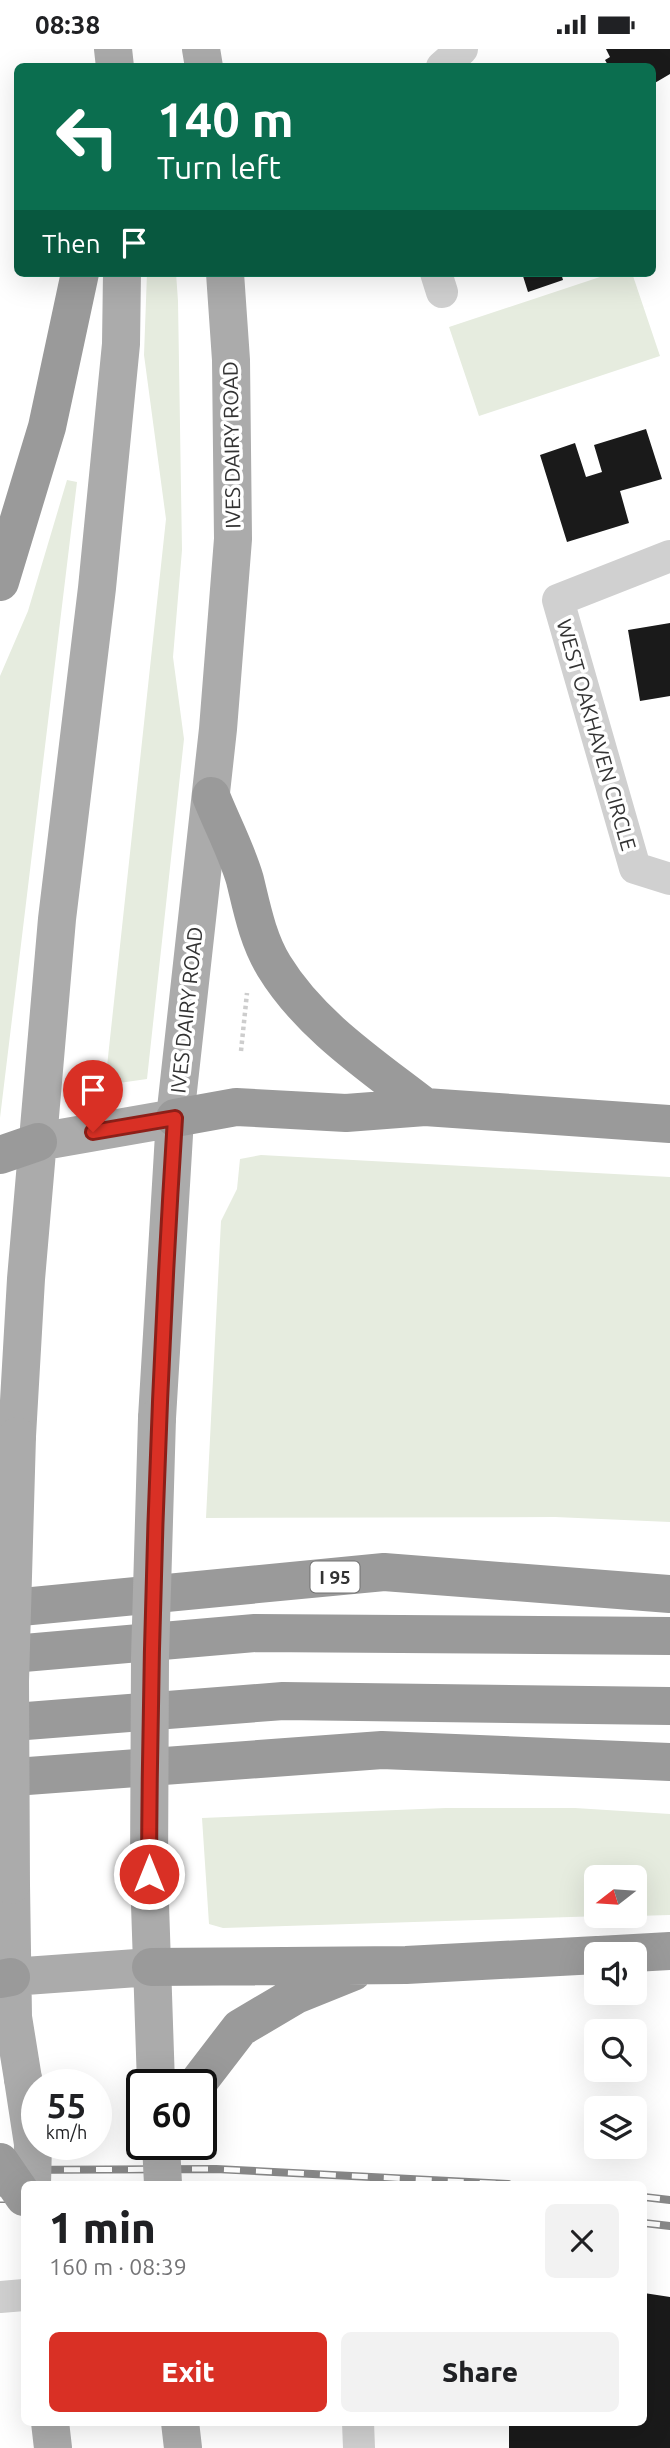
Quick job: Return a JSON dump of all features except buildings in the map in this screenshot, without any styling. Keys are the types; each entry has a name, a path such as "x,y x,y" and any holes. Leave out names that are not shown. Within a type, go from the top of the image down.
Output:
{"highway":[{"path":"0,582 47,427 79,277"},
{"path":"211,796 244,879 250,911 273,964 315,1018 425,1107"},
{"path":"175,1118 236,1107 346,1113 425,1107 670,1124"},
{"path":"0,1155 38,1142"},
{"name":"I 95","path":"0,1609 384,1572 670,1594"},
{"path":"0,1655 255,1633 670,1636"},
{"path":"0,1723 283,1702 670,1706"},
{"path":"0,1778 382,1750 670,1762"},
{"path":"647,1952 670,1951"},
{"path":"150,1967 373,1965 584,1956"},
{"path":"210,2069 240,2028 296,1994 373,1965"},
{"path":"0,2162 21,2193"}],"main road":[{"path":"32,2181 33,2144 6,1978 11,1885 11,1667 17,1436 57,919 97,588 121,344 121,277"},
{"name":"IVES DAIRY ROAD","path":"155,2069 149,1874 150,1658 157,1418 175,1118 211,796 233,540 231,361 225,277"},
{"path":"38,1142 175,1118"},
{"path":"6,1978 150,1967"},
{"path":"161,2160 163,2181"},
{"path":"50,2426 52,2448"},
{"path":"180,2426 183,2448"}],"street":[{"path":"446,63 462,49"},
{"name":"WEST OAKHAVEN CIRCLE","path":"670,556 558,600 635,868 670,879"},
{"path":"0,2297 21,2295"},
{"path":"358,2426 359,2448"}],"path":[{"path":"241,1051 248,983"}],"shaded area":[{"path":"147,277 176,277 182,550 173,657 184,739 147,1079 105,1085 166,519 144,355"},
{"path":"600,277 633,277 660,356 479,416 449,327"},
{"path":"67,480 77,482 0,1118 0,676 28,611"},
{"path":"261,1155 670,1177 670,1522 555,1517 206,1518 221,1221 237,1189 240,1159"},
{"path":"446,1808 575,1808 670,1814 670,1915 648,1916 648,1865 584,1865 584,1917 223,1928 209,1924 202,1818"}],"railway":[{"path":"0,2170 216,2169 450,2181"},
{"path":"647,2197 670,2200"},
{"path":"0,2199 21,2199"},
{"path":"647,2223 670,2226"}],"route":[{"path":"93,1132 175,1118 157,1418 150,1658 149,1874"}]}
